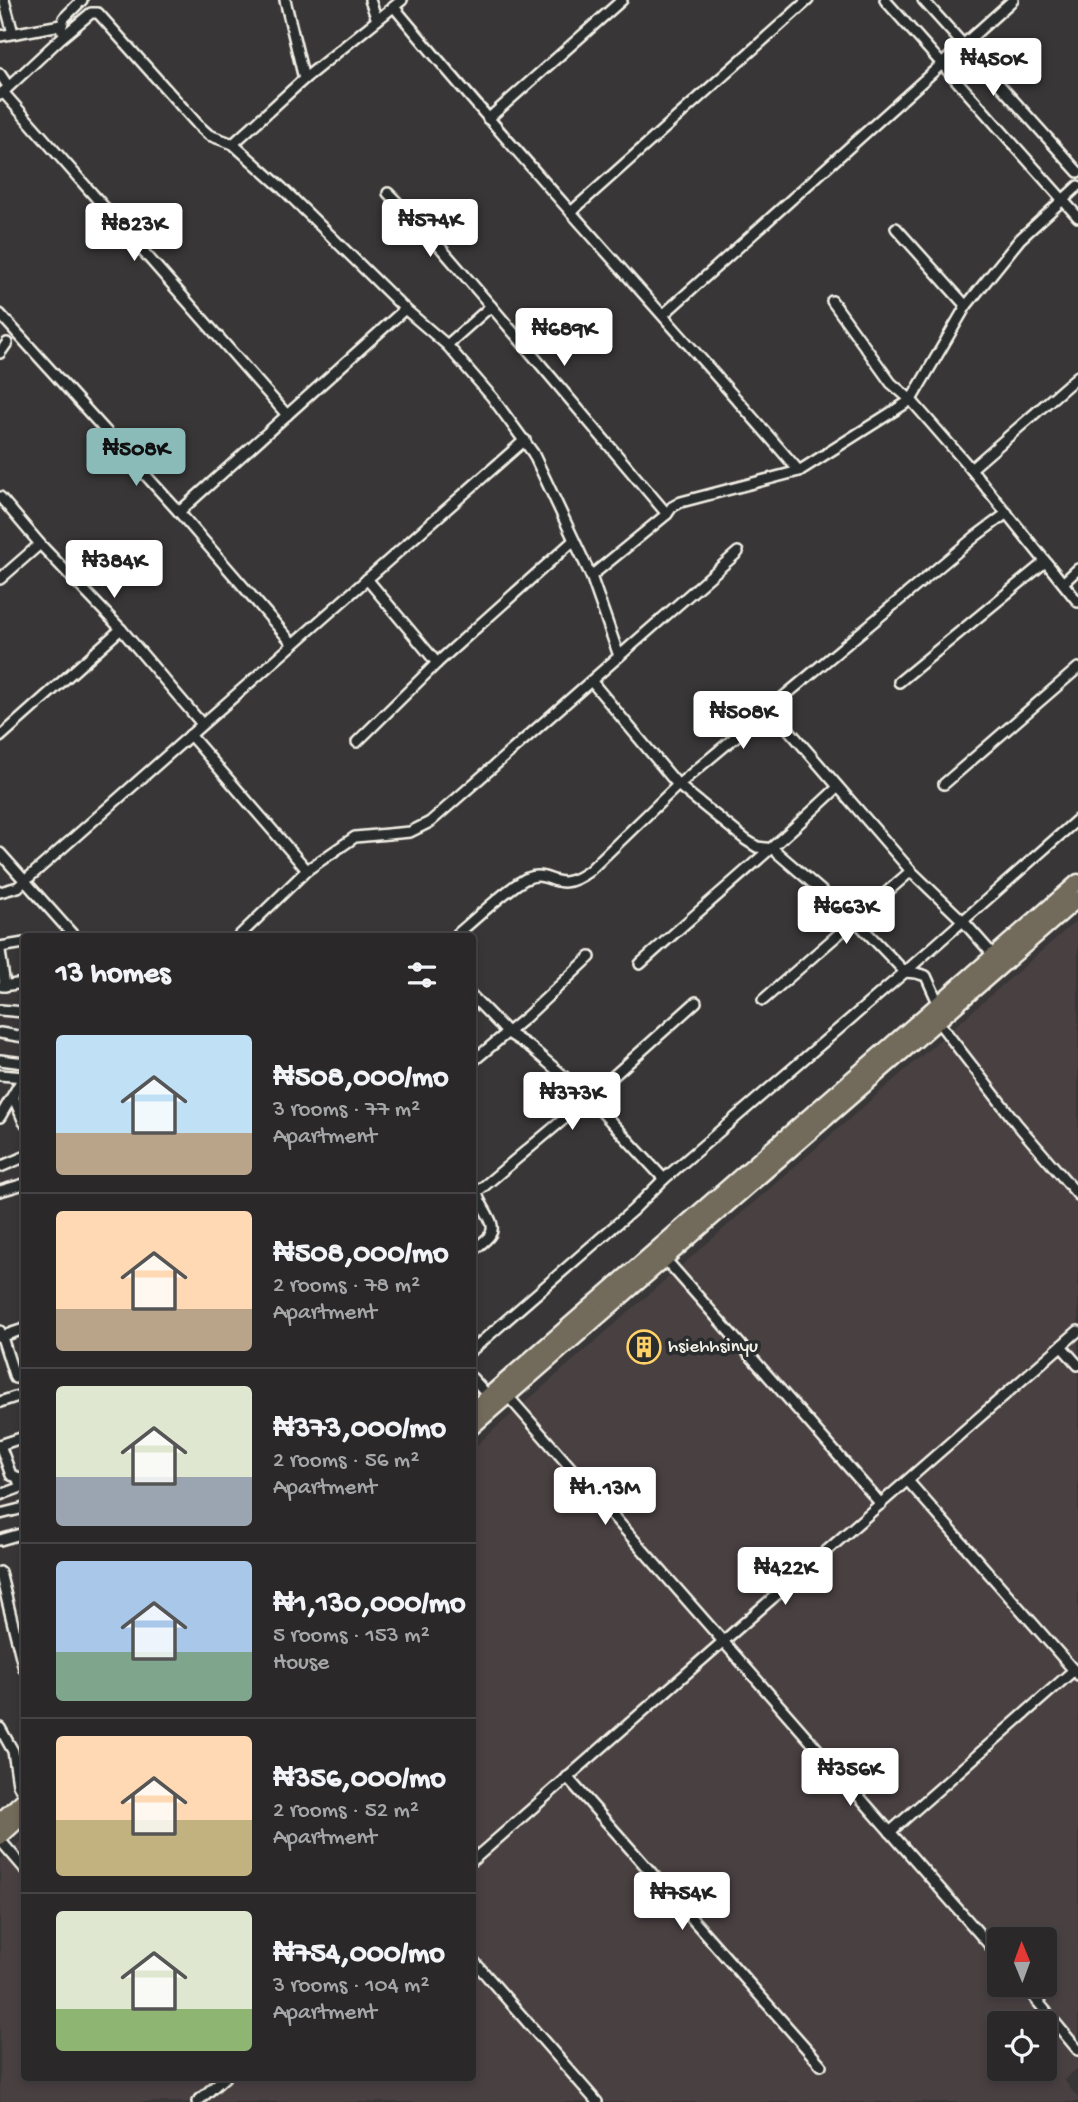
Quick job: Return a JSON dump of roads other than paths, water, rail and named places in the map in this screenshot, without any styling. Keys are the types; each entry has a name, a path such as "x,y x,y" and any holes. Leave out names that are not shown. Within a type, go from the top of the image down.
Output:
{"main road":[{"path":"476,1408 508,1395 666,1260 941,1014 994,956 1078,882"},
{"path":"476,1422 492,1401 1078,899"},
{"path":"0,1821 21,1801"},
{"path":"0,1839 21,1818"}],"street":[{"path":"4,0 13,33"},
{"path":"285,0 304,79"},
{"path":"370,0 377,19"},
{"path":"233,144 304,79 402,0"},
{"path":"488,120 622,0"},
{"path":"571,212 808,0"},
{"path":"886,0 1078,217"},
{"path":"923,0 1078,172"},
{"path":"664,314 1013,0"},
{"path":"61,38 61,25 80,1"},
{"path":"394,7 488,120 664,314 799,471"},
{"path":"4,91 91,13 99,13 209,135 233,144 282,188 405,309 447,345 492,397 533,453 591,576 619,656"},
{"path":"0,36 61,25"},
{"path":"0,74 4,91 286,415"},
{"path":"591,576 681,502 799,471 911,400 966,306 1020,239 1078,186"},
{"path":"388,193 491,306 667,514"},
{"path":"896,228 966,306"},
{"path":"832,301 891,383 911,400 971,468 1078,602"},
{"path":"447,345 491,306"},
{"path":"179,512 405,309"},
{"path":"0,313 179,512 293,644"},
{"path":"0,353 7,343"},
{"path":"971,468 1078,376"},
{"path":"0,892 18,887 25,881 525,440"},
{"path":"0,497 40,544 121,629 202,724"},
{"path":"459,933 525,879 541,877 567,883 578,880 678,785 1007,513"},
{"path":"357,742 437,663 573,541"},
{"path":"0,579 40,544"},
{"path":"242,933 307,870 355,837 410,831 430,822 738,552"},
{"path":"899,682 1045,562"},
{"path":"1064,582 1078,569"},
{"path":"367,579 437,663"},
{"path":"0,737 121,629"},
{"path":"944,784 1078,667"},
{"path":"592,682 678,785 746,841 757,847 773,849 854,919 905,972 926,976 941,1014 1017,1124 1078,1195"},
{"path":"770,708 912,871 994,956"},
{"path":"190,735 307,870"},
{"path":"640,964 773,849 838,787"},
{"path":"476,1347 634,1210 664,1179 1078,819"},
{"path":"0,853 69,933"},
{"path":"763,1000 912,871"},
{"path":"21,944 0,949 3,986 21,983"},
{"path":"476,1059 590,957"},
{"path":"476,1000 508,1033 530,1047 589,1098 664,1179"},
{"path":"476,1248 492,1231 492,1224 477,1192 589,1098 696,1002"},
{"path":"0,1010 21,1012"},
{"path":"0,1033 21,1036"},
{"path":"0,1060 21,1063"},
{"path":"0,1075 21,1076"},
{"path":"0,1117 7,1100 21,1080"},
{"path":"7,1100 21,1118"},
{"path":"0,1167 21,1158"},
{"path":"0,1191 21,1185"},
{"path":"666,1260 881,1504"},
{"path":"476,1857 1078,1331"},
{"path":"15,1378 0,1334 21,1332"},
{"path":"1060,1346 1078,1365"},
{"path":"476,1383 492,1401"},
{"path":"0,1402 21,1395"},
{"path":"508,1395 987,1942"},
{"path":"21,1439 1,1449 11,1475 17,1477 21,1484"},
{"path":"890,1832 1076,1673 908,1481"},
{"path":"0,1494 21,1488"},
{"path":"0,1514 21,1509"},
{"path":"0,1539 21,1534"},
{"path":"0,1572 21,1657"},
{"path":"0,1728 13,1751 21,1791"},
{"path":"567,1777 821,2065"},
{"path":"0,1839 21,1864"},
{"path":"476,1964 597,2102"},
{"path":"1034,1997 1078,2050"},
{"path":"211,2081 215,2086"},
{"path":"197,2102 221,2081"}],"place":[{"name":"hsiehhsinyu","path":"644,1347"}]}
